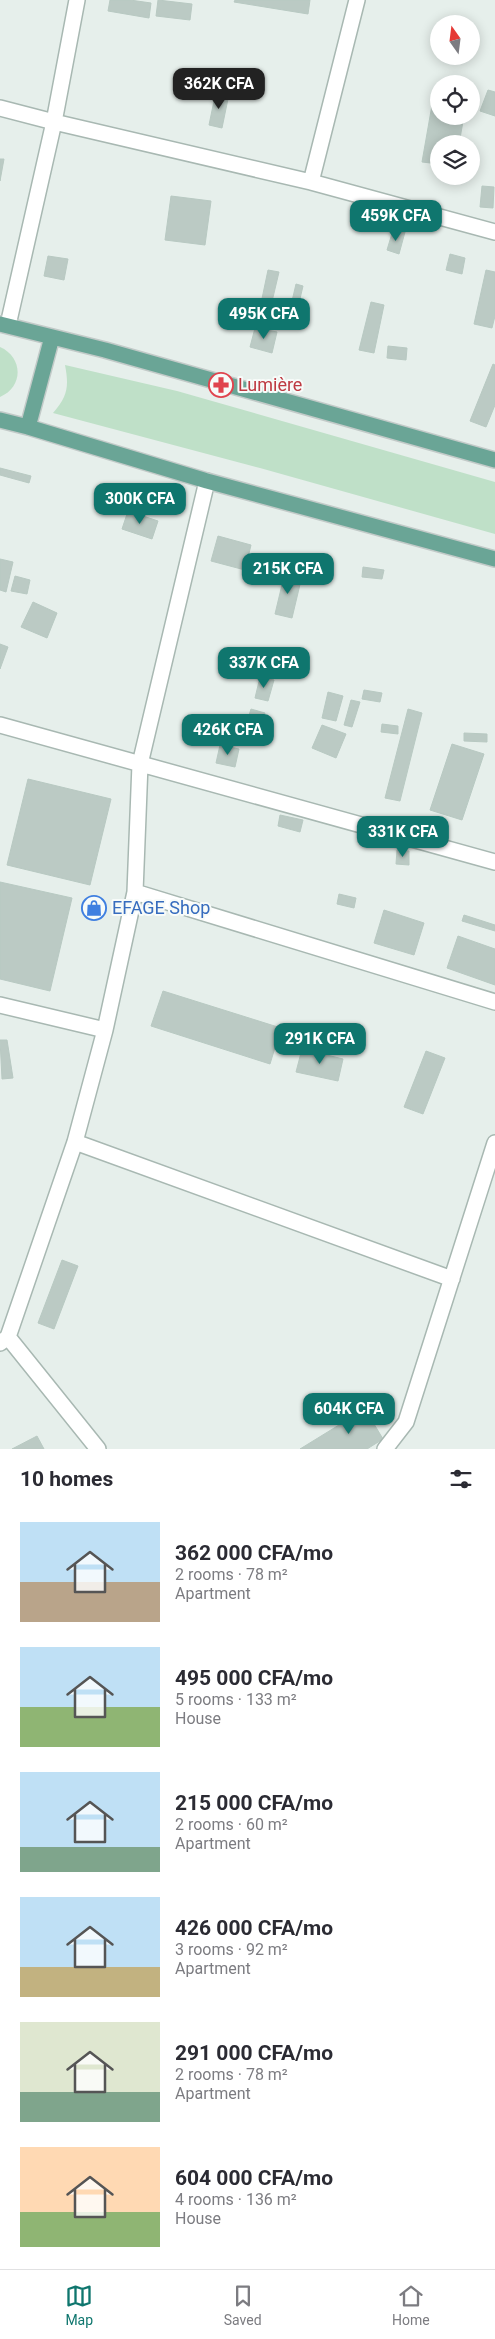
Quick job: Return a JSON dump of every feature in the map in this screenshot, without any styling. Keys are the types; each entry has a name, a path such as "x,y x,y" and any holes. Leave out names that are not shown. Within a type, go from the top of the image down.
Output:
{"main road":[{"path":"4,324 495,460"},
{"path":"28,427 52,337"},
{"path":"0,420 207,481 495,559"}],"street":[{"path":"4,324 54,122 77,0"},
{"path":"311,182 357,0"},
{"path":"0,108 311,182 495,232"},
{"path":"98,1449 4,1340 75,1142 105,1030 135,892 140,764 207,481"},
{"path":"0,725 495,862"},
{"path":"135,892 495,1002"},
{"path":"0,1006 105,1030"},
{"path":"75,1142 452,1279"},
{"path":"386,1449 406,1422 495,1143"}],"green space":[{"path":"0,347 13,358 18,372 13,386 0,397"},
{"path":"65,365 177,391 495,482 495,534 260,468 53,413 62,401 66,391"}],"building":[{"path":"110,0 151,3 149,18 108,11"},
{"path":"158,0 192,4 190,20 156,16"},
{"path":"235,0 310,0 308,14 234,2"},
{"path":"488,90 495,92 495,116 480,111"},
{"path":"216,91 229,94 222,128 209,125"},
{"path":"430,116 430,125 462,125 461,135 430,135 430,163 422,162"},
{"path":"0,159 4,159 0,181"},
{"path":"482,186 494,187 493,208 480,207"},
{"path":"171,196 211,201 205,245 165,240"},
{"path":"393,230 405,232 399,254 387,250"},
{"path":"450,254 465,258 462,274 446,270"},
{"path":"48,256 68,259 64,280 44,276"},
{"path":"268,270 279,272 270,310 260,308"},
{"path":"486,270 495,272 495,316 492,328 474,324"},
{"path":"296,284 303,286 299,303 292,301"},
{"path":"371,302 384,305 374,353 359,350"},
{"path":"255,328 277,332 272,353 250,347"},
{"path":"388,346 407,348 406,360 387,358"},
{"path":"493,364 495,365 495,405 486,427 470,421"},
{"path":"0,468 31,476 29,483 0,475"},
{"path":"128,511 158,521 152,539 122,529"},
{"path":"218,536 251,545 245,570 211,561"},
{"path":"0,559 13,562 6,592 0,590"},
{"path":"363,567 384,570 382,579 362,577"},
{"path":"285,572 302,576 292,618 275,614"},
{"path":"15,576 30,580 27,594 11,591"},
{"path":"33,602 57,613 47,638 21,627"},
{"path":"0,644 8,647 0,669"},
{"path":"260,677 274,680 268,701 255,698"},
{"path":"364,690 382,693 380,702 362,699"},
{"path":"328,692 343,696 336,721 322,718"},
{"path":"351,700 360,702 352,727 344,725"},
{"path":"251,709 265,713 258,739 243,735"},
{"path":"408,709 422,713 400,801 385,798"},
{"path":"382,724 398,726 398,734 381,732"},
{"path":"322,725 346,734 336,758 312,748"},
{"path":"464,733 487,734 487,742 464,741"},
{"path":"452,744 484,754 462,820 430,810"},
{"path":"220,745 239,749 235,767 216,763"},
{"path":"28,779 111,799 90,885 7,865"},
{"path":"280,815 303,820 300,832 278,826"},
{"path":"397,850 409,851 409,865 396,864"},
{"path":"0,882 72,898 50,991 0,979"},
{"path":"339,894 356,898 354,908 337,904"},
{"path":"384,910 424,923 414,955 374,943"},
{"path":"464,915 495,925 495,931 462,921"},
{"path":"458,936 495,949 495,985 447,968"},
{"path":"163,991 281,1028 270,1064 151,1026"},
{"path":"0,1040 7,1040 13,1078 2,1079"},
{"path":"302,1049 343,1059 338,1081 296,1072"},
{"path":"426,1051 445,1058 423,1114 404,1107"},
{"path":"62,1260 78,1266 54,1329 38,1323"},
{"path":"365,1409 383,1439 367,1449 300,1449"},
{"path":"37,1436 44,1449 12,1449"}],"place":[{"name":"Lumière","path":"221,385"},
{"name":"EFAGE Shop","path":"94,908"}]}
